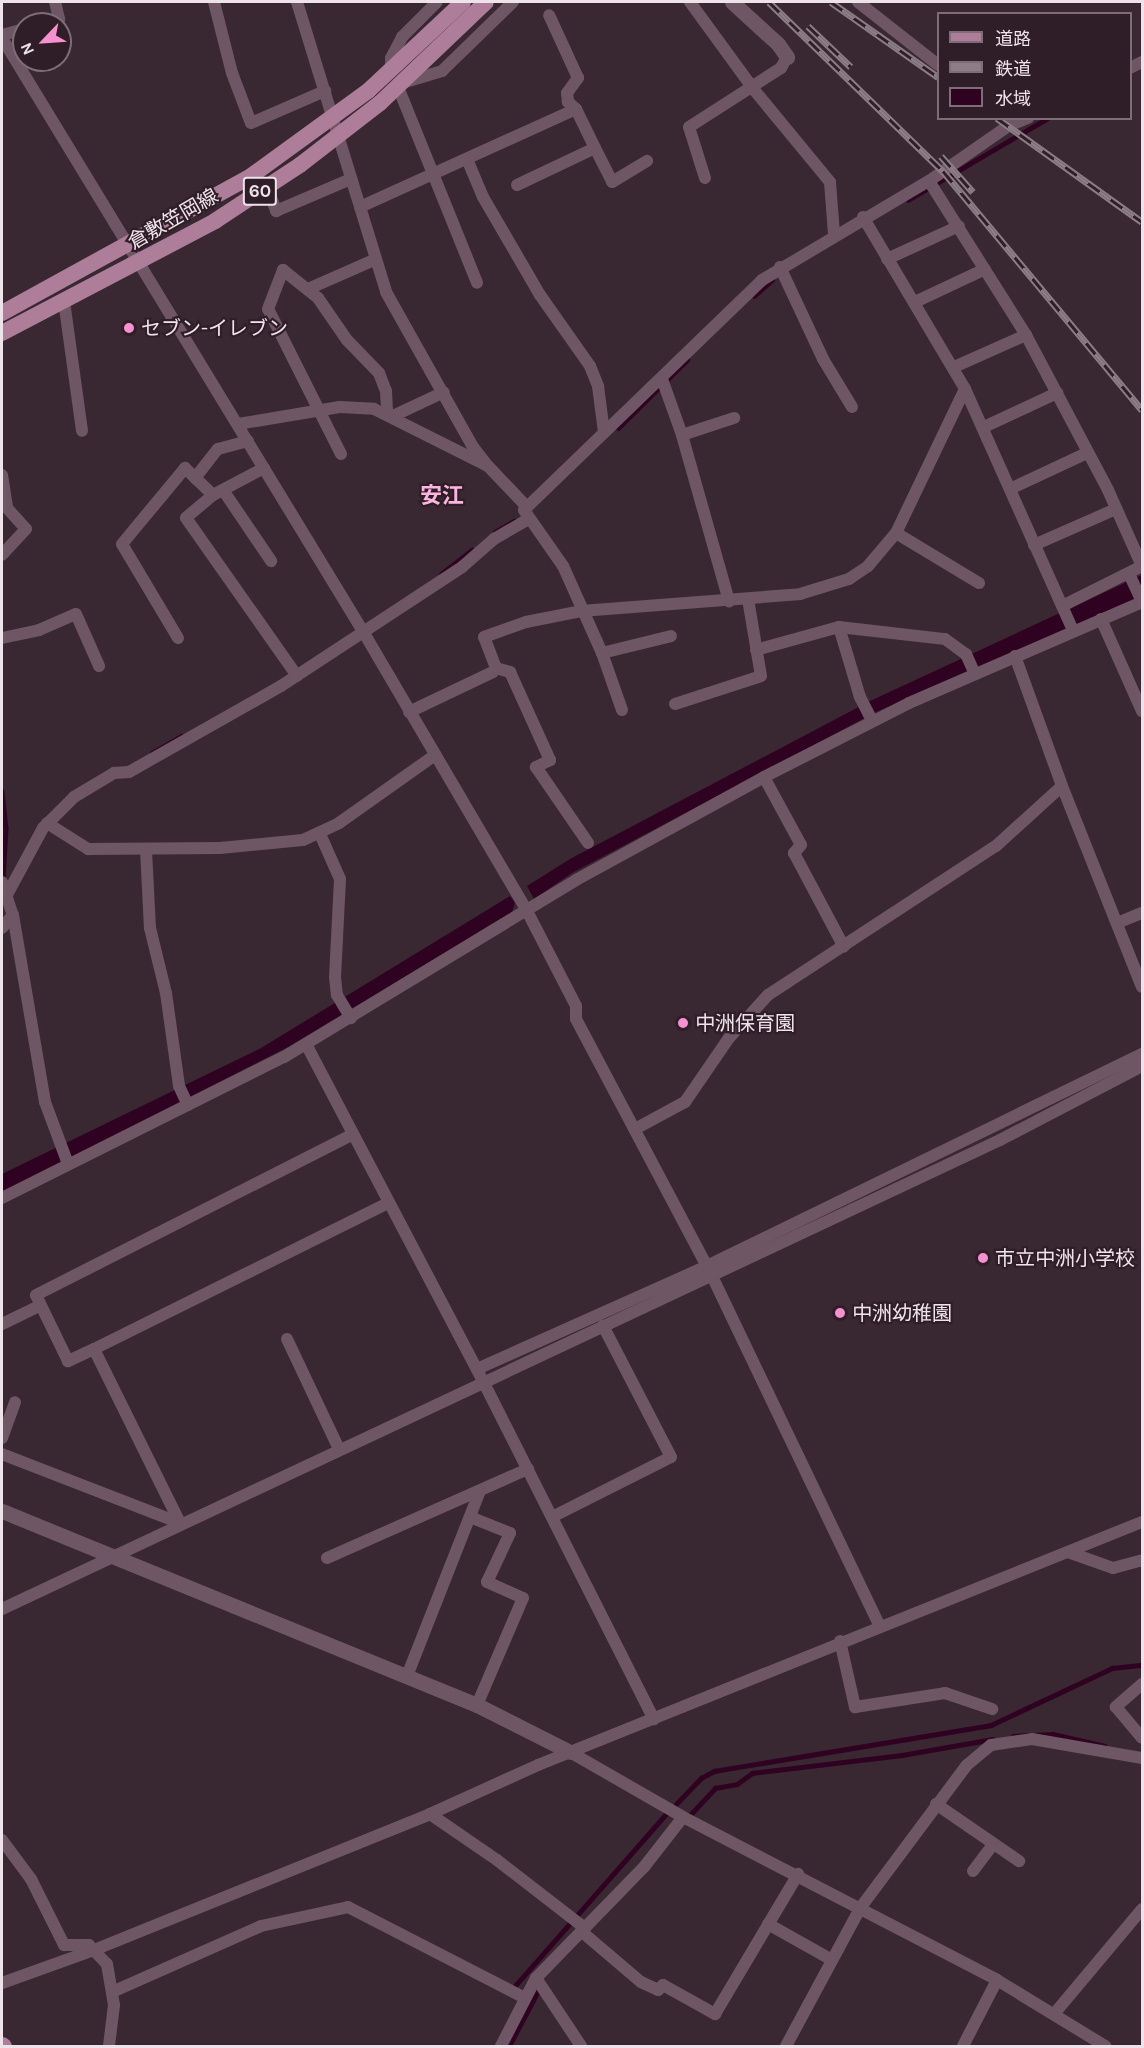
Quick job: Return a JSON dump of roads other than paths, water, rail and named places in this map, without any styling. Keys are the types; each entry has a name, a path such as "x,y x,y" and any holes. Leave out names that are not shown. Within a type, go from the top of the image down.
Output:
{"main road":[{"name":"倉敷笠岡線","path":"2,313 128,247 251,176 333,118 397,80 463,2"},
{"name":"倉敷笠岡線","path":"2,333 138,263 267,187 338,136 397,80 486,2"}],"street":[{"path":"214,2 232,74 251,123 325,91"},
{"path":"297,2 386,292 473,447 527,514 563,566 581,611 602,652 622,710"},
{"path":"421,2 423,16"},
{"path":"437,2 402,37 391,58 397,80 477,283"},
{"path":"397,80 442,71 513,2"},
{"path":"690,2 753,87 830,182 834,234"},
{"path":"705,178 688,127 781,68 787,57 778,44 732,2"},
{"path":"858,2 937,63"},
{"path":"549,15 578,78 567,93 568,102 576,109 612,182 647,161"},
{"path":"2,36 364,633 526,909 576,1006 576,1019 709,1271 879,1625"},
{"path":"360,207 576,109"},
{"path":"67,1162 45,1102 13,915 5,888 74,797 364,633 462,567 527,514 604,432 663,382 745,295 834,234 932,185 1013,121"},
{"path":"517,185 595,148"},
{"path":"467,159 483,197 540,295 590,366 598,386 604,432"},
{"path":"267,187 276,211 351,179"},
{"path":"932,185 1026,335 1116,509 1142,566 1131,578 1063,608"},
{"path":"865,220 954,367 984,427 1072,628"},
{"path":"887,259 959,226"},
{"path":"308,289 376,259"},
{"path":"915,302 986,269"},
{"path":"341,454 323,411 268,309 283,270 308,289 379,372 386,391 390,415"},
{"path":"782,271 816,346 852,407"},
{"path":"64,301 82,431"},
{"path":"954,367 1026,335"},
{"path":"663,382 682,435 729,601"},
{"path":"496,668 484,637 489,633 581,611 800,594 849,579 868,566 896,533 965,389"},
{"path":"390,415 444,392"},
{"path":"984,427 1057,393"},
{"path":"238,424 357,406 390,415 489,466"},
{"path":"682,435 734,418"},
{"path":"195,478 218,449 248,441"},
{"path":"1010,489 1087,453"},
{"path":"178,638 123,544 184,468 195,478 218,492 271,561"},
{"path":"264,468 218,492 186,518 295,673"},
{"path":"2,475 7,508 26,529 2,555"},
{"path":"1035,545 1116,509"},
{"path":"896,533 979,583"},
{"path":"2,1198 67,1162 306,1044 349,1015 576,880 871,720 974,671 1015,656 1072,628 1101,619 1142,601 1131,578"},
{"path":"675,704 761,676 748,599"},
{"path":"2,638 39,630 76,614 99,666"},
{"path":"1101,619 1143,711"},
{"path":"756,650 839,627 945,639 966,654 974,671"},
{"path":"839,627 871,720"},
{"path":"602,652 671,636"},
{"path":"1015,656 1062,786 1143,987"},
{"path":"410,712 496,668 510,672 550,760 536,767 588,843"},
{"path":"50,826 88,849 146,850 282,843 320,834 435,755"},
{"path":"764,777 801,845 794,853 844,947"},
{"path":"635,1129 685,1102 729,1038 768,995 996,846 1062,786"},
{"path":"320,834 340,879 342,894 334,937 339,998 349,1015"},
{"path":"146,850 150,928 166,993 179,1086 187,1103"},
{"path":"1117,923 1143,913"},
{"path":"2,928 13,915"},
{"path":"306,1044 477,1369 654,1719"},
{"path":"2,1609 111,1555 603,1326 1143,1054"},
{"path":"477,1369 709,1271 999,1140 1143,1066"},
{"path":"352,1135 36,1295 39,1306 68,1362 388,1203"},
{"path":"2,1324 39,1306"},
{"path":"552,1517 671,1457 603,1326"},
{"path":"287,1339 339,1449"},
{"path":"94,1349 180,1523"},
{"path":"2,1438 15,1402"},
{"path":"2,1454 180,1523"},
{"path":"327,1558 479,1493 528,1469"},
{"path":"406,1676 479,1493"},
{"path":"2,1511 477,1705 570,1752 683,1817 798,1874 998,1980 1105,2046"},
{"path":"470,1517 510,1533 487,1582 523,1598 477,1705"},
{"path":"2,1983 94,1950 430,1814 570,1752 879,1625 1143,1522"},
{"path":"1068,1552 1113,1568 1143,1560"},
{"path":"840,1641 855,1707 945,1693 992,1709"},
{"path":"1143,1684 1116,1707 1143,1737"},
{"path":"786,2046 861,1907 967,1765 991,1745 1032,1739 1143,1758"},
{"path":"936,1804 992,1846 1019,1861"},
{"path":"430,1814 573,1918 584,1932 641,1982 658,1989 663,1985 715,2014 798,1874"},
{"path":"501,2046 536,1978 584,1932 644,1867 683,1817"},
{"path":"2,1840 31,1879 64,1945 89,1945 107,1965 114,2024 109,2046"},
{"path":"973,1871 992,1846"},
{"path":"112,1992 261,1926 348,1907 525,1998"},
{"path":"1054,2014 1143,1909"},
{"path":"768,1924 832,1960"},
{"path":"536,1978 581,2046"},
{"path":"963,2046 998,1980"}],"water":[{"path":"1142,575 1142,596 876,712 572,873 534,899 527,886 570,859 870,701"},
{"path":"510,896 515,903 512,912 290,1046 2,1192 2,1174 261,1048"}],"waterway":[{"path":"908,200 1045,120"},
{"path":"754,296 772,280"},
{"path":"618,428 687,360"},
{"path":"495,532 514,521"},
{"path":"441,574 472,550"},
{"path":"152,753 181,736"},
{"path":"2,791 6,828 3,880"},
{"path":"676,1804 701,1778 714,1771 991,1725 1112,1668 1142,1665"},
{"path":"1013,1736 1053,1734 1105,1746"},
{"path":"690,1815 715,1788 737,1784 752,1773 902,1755 993,1739"},
{"path":"514,1987 666,1814"},
{"path":"509,2046 538,1991"}],"railway":[{"path":"769,2 943,171 1142,410"},
{"path":"831,2 937,76"},
{"path":"808,26 851,67"},
{"path":"1000,120 1142,222"},
{"path":"941,156 973,192"}],"place":[{"name":"セブン-イレブン","path":"129,328"},
{"name":"中洲保育園","path":"683,1023"},
{"name":"市立中洲小学校","path":"983,1258"},
{"name":"中洲幼稚園","path":"840,1313"}],"district":[{"name":"安江","path":"442,497"}]}
